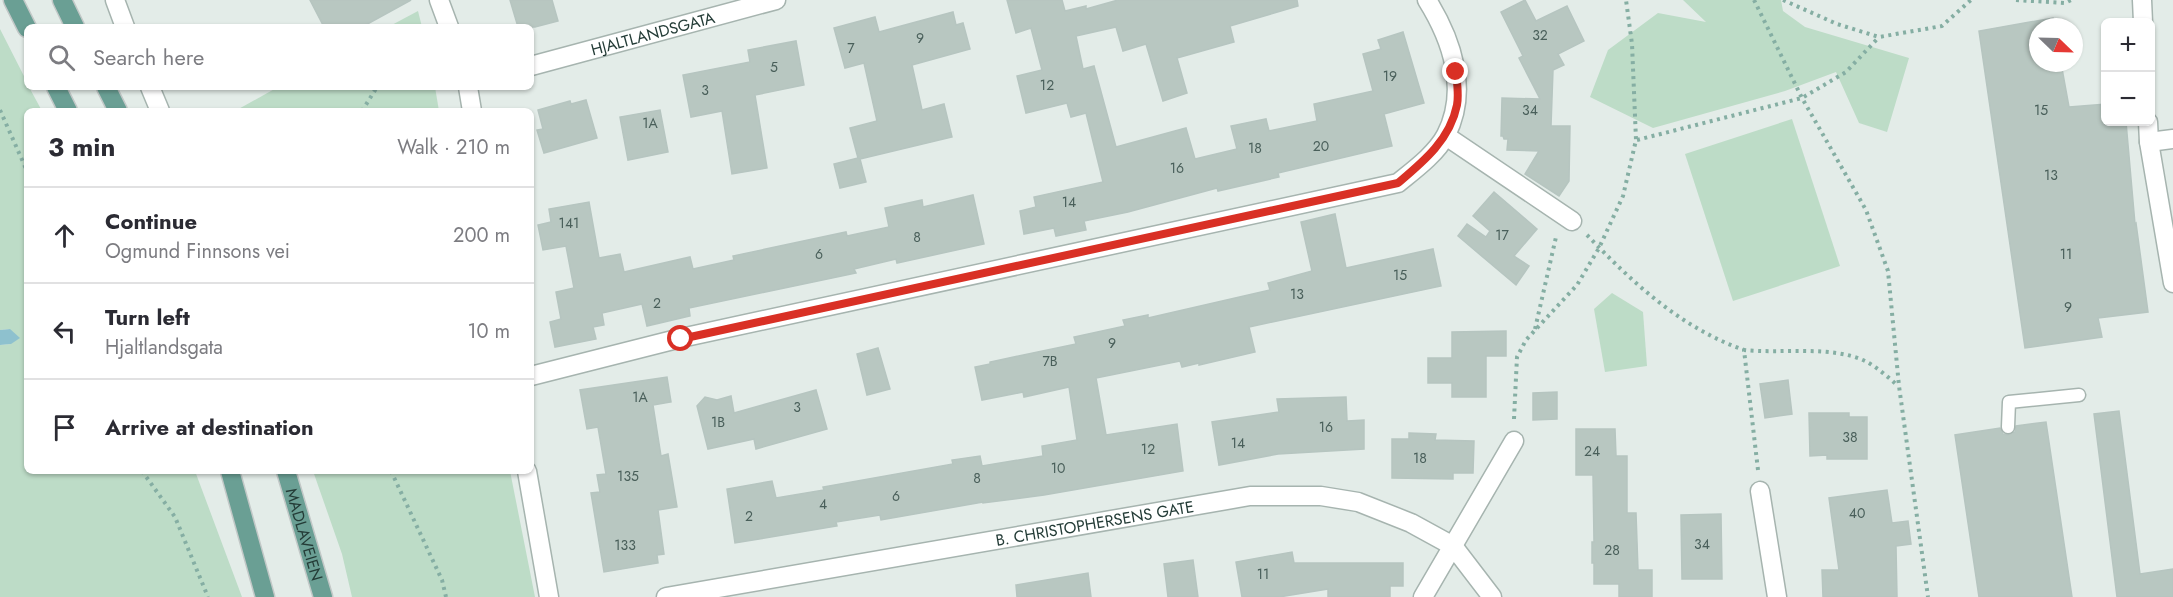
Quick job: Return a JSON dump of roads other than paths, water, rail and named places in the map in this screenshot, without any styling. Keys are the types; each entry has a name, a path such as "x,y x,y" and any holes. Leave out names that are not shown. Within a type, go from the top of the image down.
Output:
{"main road":[{"path":"13,0 25,24"},
{"path":"62,0 74,24"},
{"path":"58,90 66,108"},
{"path":"108,90 116,108"},
{"path":"231,474 265,597"},
{"name":"MADLAVEIEN","path":"287,474 323,597"}],"street":[{"path":"115,0 123,24"},
{"path":"439,0 448,24"},
{"name":"HJALTLANDSGATA","path":"534,65 776,0"},
{"path":"534,375 681,339 1398,183 1425,160 1446,136 1457,105 1456,72 1449,41 1427,0"},
{"path":"2142,0 2143,18"},
{"path":"151,90 159,108"},
{"path":"468,90 472,108"},
{"path":"2148,126 2173,283"},
{"path":"1446,136 1566,217"},
{"path":"2149,142 2173,139"},
{"path":"1423,597 1514,441"},
{"path":"528,474 549,597"},
{"path":"1760,491 1777,597"},
{"name":"B. CHRISTOPHERSENS GATE","path":"666,597 1250,496 1321,496 1358,502 1411,523 1453,546 1492,597"}],"lane":[{"path":"2008,427 2009,402 2079,395"}],"water":[{"path":"10,329 20,338 11,344 0,345 0,330"}]}
